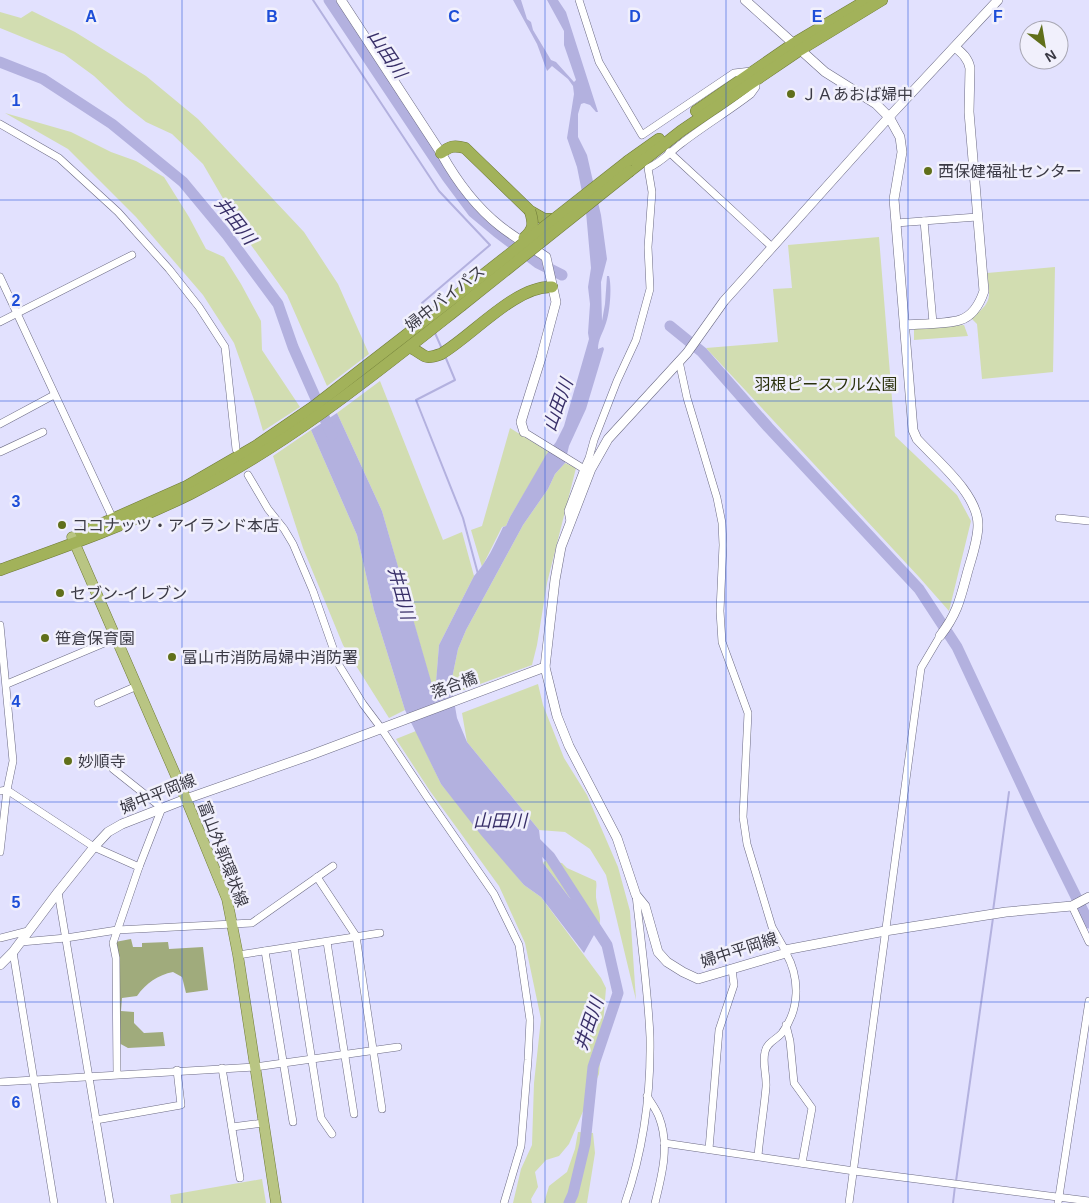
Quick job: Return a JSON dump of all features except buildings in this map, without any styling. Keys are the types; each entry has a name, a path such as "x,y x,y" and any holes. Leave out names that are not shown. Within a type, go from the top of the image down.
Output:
{"highway":[{"name":"婦中バイパス","path":"0,570 190,493 257,450 555,219 681,131 754,76 867,0"},
{"name":"婦中バイパス","path":"796,47 882,0"},
{"path":"441,153 450,146 456,145 465,148 500,180 530,212 544,219 555,219"},
{"name":"婦中バイパス","path":"0,563 73,540 113,519 187,486 317,417 461,306 629,166"},
{"path":"492,268 504,254 531,231 534,225 530,212"},
{"path":"409,347 424,357 429,358 441,354 511,302 552,283"},
{"path":"441,354 426,352 424,342 428,336 461,306"}],"main road":[{"name":"富山外郭環状線","path":"73,540 186,798 223,888 238,955 276,1203"}],"street":[{"path":"341,0 441,153 453,175 500,226 546,257 556,302 522,422 524,432 583,468"},
{"path":"570,521 568,511 616,381 636,340 650,288 648,247 652,192 648,168 654,166 669,152 751,94 756,87 754,76 734,73 642,134 600,62 579,0"},
{"path":"745,0 825,72 876,104 889,117 900,137 902,152 894,199 913,430 917,439 966,491 976,513 978,525 972,557 958,609 921,668 849,1203"},
{"path":"542,668 561,547 591,469 608,439 687,353 724,301 889,117 998,0"},
{"path":"905,325 961,320 980,303 984,291 969,112 970,68 964,55 955,47"},
{"path":"0,124 59,158 118,212 169,269 199,307 225,347 236,449"},
{"path":"669,152 772,247"},
{"path":"896,223 977,217"},
{"path":"924,221 933,323"},
{"path":"0,322 132,255"},
{"path":"0,277 113,519"},
{"path":"679,361 687,398 717,498 722,523 720,611 722,642 748,714 743,817 748,844 772,927 791,963 797,989 795,1010 781,1034 768,1044 764,1054 766,1086 758,1156"},
{"path":"0,424 54,395"},
{"path":"0,452 43,432"},
{"path":"248,475 268,509 293,544 313,591 340,665 363,704 494,894 518,945 530,1020 528,1060 521,1146 504,1203"},
{"path":"1059,518 1089,521"},
{"path":"0,625 13,761 4,790 0,852"},
{"path":"7,684 116,638"},
{"name":"婦中平岡線","path":"542,668 557,716 569,746 617,838 636,895 645,906 658,952 667,962 682,972 698,978 785,952 885,931 1006,912 1072,906 1087,898"},
{"name":"落合橋","path":"381,728 542,668"},
{"path":"98,703 137,686"},
{"name":"婦中平岡線","path":"0,965 13,952 58,892 108,832 122,824 186,798 311,755 381,728"},
{"path":"113,770 162,808 113,943 116,958 117,1074"},
{"path":"4,790 94,848 139,867"},
{"path":"21,942 66,938 117,930 252,922 333,866"},
{"path":"317,877 356,936 382,1109"},
{"path":"58,892 110,1203"},
{"path":"625,1203 642,1138 647,1096 650,1038 636,895"},
{"path":"1072,906 1089,942"},
{"path":"0,938 28,931"},
{"path":"238,955 380,933"},
{"path":"327,942 354,1114"},
{"path":"294,947 320,1118 332,1134"},
{"path":"265,951 292,1122"},
{"path":"13,952 54,1203"},
{"path":"709,1149 719,1030 734,985 732,969"},
{"path":"1059,1200 1089,1001"},
{"path":"786,1026 790,1041 794,1083 812,1108 802,1163"},
{"path":"0,1082 255,1066 398,1047"},
{"path":"222,1068 240,1178"},
{"path":"96,1120 182,1105 177,1070"},
{"path":"647,1096 659,1115 665,1153 655,1203"},
{"path":"232,1127 263,1123"},
{"path":"664,1143 1059,1200 1089,1201"}],"green space":[{"path":"32,11 75,32 146,76 198,119 304,232 338,284 369,354 327,386 287,295 246,238 203,164 172,134 146,122 94,76 64,54 0,28 0,12 21,18"},
{"path":"5,113 71,132 111,152 136,161 164,177 206,249 224,257 241,284 261,321 262,350 300,407 263,431 234,343 203,295 136,217 68,149"},
{"name":"羽根ピースフル公園","path":"879,237 895,436 957,495 971,521 949,611 706,348 778,342 773,289 792,288 788,245"},
{"path":"1055,267 1053,372 982,379 977,324 971,318 987,303 989,288 987,273"},
{"path":"964,325 968,336 914,340 914,329"},
{"path":"380,381 443,540 462,532 474,576 439,645 435,697 382,511 337,413"},
{"path":"510,428 549,452 506,526 502,527 482,567 471,530 482,526"},
{"path":"311,430 357,535 374,610 405,710 389,718 343,645 303,548 273,456"},
{"path":"565,463 576,468 547,583 532,665 453,694 451,683 458,649 466,630 523,525 548,489 555,474"},
{"path":"538,684 543,705 564,758 587,795 618,867 630,911 636,1000 606,875 590,849 565,832 539,830 467,742 462,713"},
{"path":"416,731 441,784 524,885 541,897 601,978 606,988 599,1074 569,1144 559,1156 546,1160 535,1172 538,1187 531,1199 532,1203 513,1203 521,1169 532,1145 534,1083 541,1019 525,943 499,886 430,791 396,739"},
{"path":"545,861 562,863 567,868 596,881 596,897 600,918 599,926 569,897 543,863"},
{"path":"131,939 133,947 142,947 142,943 168,942 169,949 203,947 208,990 186,993 182,977 173,972 153,980 137,996 122,998 121,1011 134,1012 134,1023 144,1033 163,1032 165,1046 128,1048 117,1042 115,942"},
{"path":"578,1132 593,1133 595,1153 587,1203 544,1203 549,1186 567,1172 575,1149"},
{"path":"262,1179 266,1203 171,1203 170,1195"}],"water":[{"name":"山田川","path":"513,0 521,0 527,19 531,22 533,30 551,60 556,62 574,82 576,80 564,45 564,31 547,0 558,0 566,12 598,112 590,105 581,104 578,114 578,137 587,155 601,215 607,259 601,282 602,321 607,276 609,276 610,280 610,299 605,327 598,345 598,349 603,347 604,349 586,409 569,446 565,463 555,474 548,489 523,525 466,630 458,649 451,683 457,718 467,742 539,830 543,863 569,897 599,926 584,953 541,897 524,885 441,784 405,710 374,610 357,535 311,430 337,413 382,511 435,695 439,645 474,576 487,559 503,527 506,526 564,426 589,339 590,304 588,287 591,268 586,212 577,167 567,138 574,94 573,86 568,79 552,66 547,71 537,44"}],"waterway":[{"path":"313,0 439,191 490,245 422,303 426,313"},
{"name":"山田川","path":"329,0 447,177 473,212 538,263 562,275"},
{"name":"井田川","path":"0,62 43,79 112,124 183,182 227,235 278,304 293,347 332,435"},
{"path":"670,326 702,352 768,427 919,589 957,647 1038,820 1089,923"},
{"path":"435,333 442,349"},
{"path":"445,356 455,380 416,400 463,518 478,574"},
{"path":"993,911 1009,792"},
{"name":"井田川","path":"531,838 550,857 607,945 618,993 593,1067 585,1144 573,1194 569,1203"},
{"path":"956,1181 993,918"},
{"path":"953,1203 955,1186"}],"place":[{"name":"ＪＡあおば婦中","path":"791,94"},
{"name":"西保健福祉センター","path":"928,171"},
{"name":"ココナッツ・アイランド本店","path":"62,525"},
{"name":"セブン-イレブン","path":"60,593"},
{"name":"笹倉保育園","path":"45,638"},
{"name":"富山市消防局婦中消防署","path":"172,657"},
{"name":"妙順寺","path":"68,761"}]}
